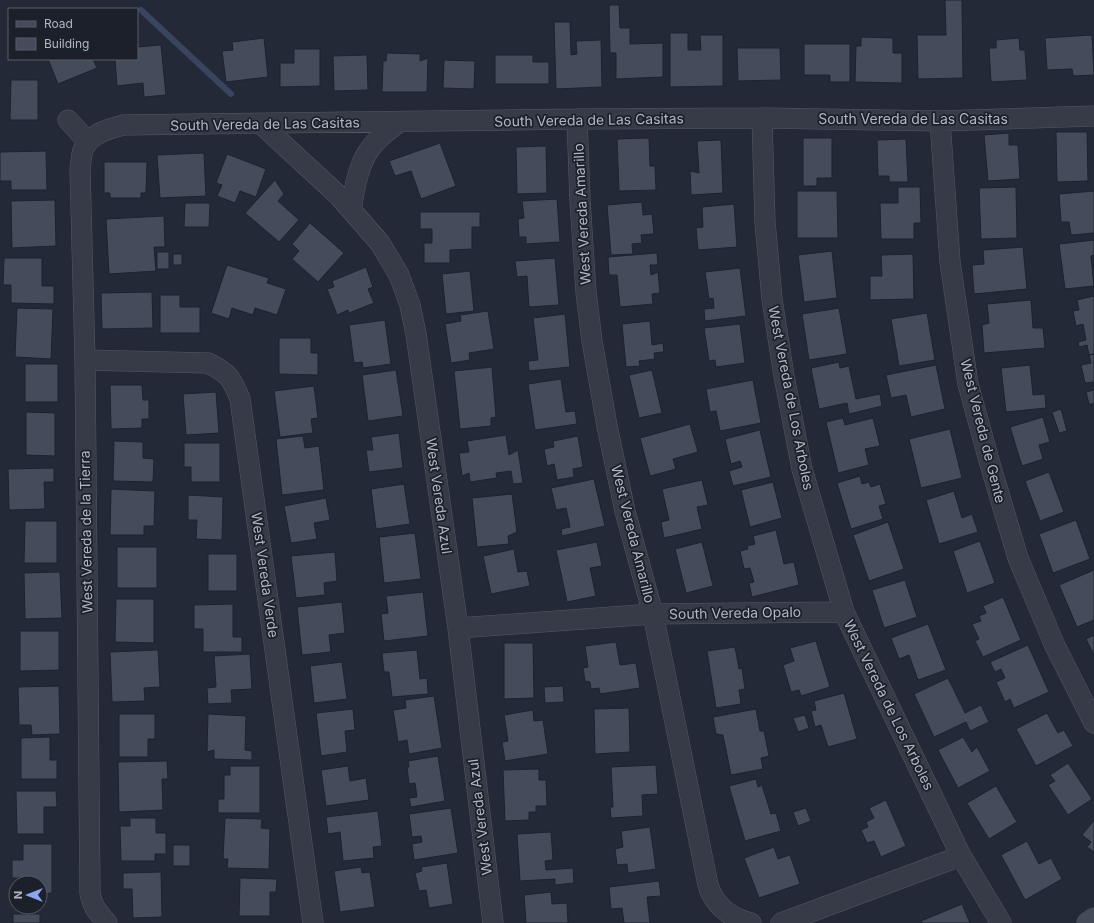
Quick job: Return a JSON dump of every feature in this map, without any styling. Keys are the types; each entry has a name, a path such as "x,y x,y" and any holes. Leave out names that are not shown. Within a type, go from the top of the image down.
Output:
{"street":[{"name":"South Vereda de Las Casitas","path":"88,142 100,133 123,125 762,118 940,121 1094,116"},
{"name":"West Vereda de Los Arboles","path":"762,118 765,222 772,298 784,376 802,469 844,612 961,856 1001,923"},
{"name":"West Vereda Amarillo","path":"577,119 580,200 586,292 592,341 607,426 625,511 653,614 711,893 727,919 740,920 750,923"},
{"path":"68,120 88,142"},
{"name":"West Vereda de Gente","path":"940,121 950,262 968,384 1018,558 1055,646 1094,723"},
{"path":"351,210 357,178 366,155 380,137 399,122"},
{"name":"West Vereda Azul","path":"261,124 338,194 380,243 399,275 410,305 416,334 458,628 493,923"},
{"name":"West Vereda de la Tierra","path":"88,142 83,150 80,169 85,360 90,893 92,903 103,922"},
{"name":"West Vereda Verde","path":"85,360 208,363 220,369 230,377 236,388 240,399 314,923"},
{"name":"South Vereda Opalo","path":"458,628 653,614 844,612"},
{"path":"781,923 961,856"},
{"path":"1088,923 1094,919"}],"building":[{"path":"945,0 962,0 963,78 918,79 917,35 946,35"},
{"path":"609,5 619,5 620,28 630,28 630,44 663,43 663,77 616,79 616,53 610,53"},
{"path":"554,22 570,22 571,55 577,54 576,41 601,40 602,87 556,89"},
{"path":"670,33 688,33 688,50 701,50 700,35 723,35 723,86 670,87"},
{"path":"1092,35 1094,75 1073,76 1072,69 1047,70 1045,38"},
{"path":"861,37 893,38 893,53 902,53 902,83 855,82 856,46 861,46"},
{"path":"264,38 268,77 226,82 222,51 233,50 232,42"},
{"path":"1019,38 1020,50 1025,50 1027,80 991,82 989,48 996,48 996,40"},
{"path":"804,44 850,44 850,82 830,82 830,75 804,75"},
{"path":"161,45 166,95 144,97 143,83 117,86 115,60 138,60 138,47"},
{"path":"737,48 780,48 781,80 738,81"},
{"path":"294,49 320,49 320,86 280,87 280,63 294,63"},
{"path":"387,53 420,54 420,61 428,58 427,92 382,92 383,61 386,61"},
{"path":"367,55 368,90 334,91 333,56"},
{"path":"495,55 533,55 533,62 549,62 549,84 495,84"},
{"path":"48,60 93,60 97,68 58,84"},
{"path":"444,60 475,61 474,89 443,88"},
{"path":"11,80 38,80 38,120 10,120"},
{"path":"1056,132 1087,132 1088,181 1057,182"},
{"path":"1009,133 1009,145 1018,145 1020,179 988,181 984,135"},
{"path":"649,138 650,166 655,166 656,190 619,191 617,139"},
{"path":"803,138 832,138 832,178 817,178 817,186 803,186"},
{"path":"906,139 908,182 889,182 889,176 878,176 877,140"},
{"path":"721,140 723,193 691,195 690,171 699,173 697,141"},
{"path":"440,143 456,186 421,199 411,171 395,176 389,161"},
{"path":"546,146 547,193 517,194 516,147"},
{"path":"46,151 47,190 11,190 11,181 0,181 0,152"},
{"path":"204,153 206,196 160,198 157,155"},
{"path":"227,154 266,169 256,197 240,191 235,203 217,196 222,185 216,183"},
{"path":"104,162 147,162 146,193 141,193 141,198 110,198 110,193 104,193"},
{"path":"275,180 284,194 278,201 299,220 279,242 245,213"},
{"path":"898,187 920,187 921,223 914,223 914,239 881,239 880,203 898,203"},
{"path":"1016,187 1017,238 981,239 979,188"},
{"path":"797,191 837,191 838,238 797,238"},
{"path":"1094,191 1094,233 1071,235 1069,222 1061,222 1059,194"},
{"path":"557,199 560,242 526,244 526,237 519,237 518,219 524,218 522,201"},
{"path":"55,200 56,246 12,248 11,201"},
{"path":"642,202 643,215 652,214 654,234 641,235 642,243 632,244 633,254 611,255 607,205"},
{"path":"185,203 210,203 209,227 184,227"},
{"path":"734,204 737,247 698,250 696,228 703,227 702,207"},
{"path":"420,212 480,212 480,227 472,227 472,249 450,250 450,263 424,263 424,243 432,243 432,229 420,229"},
{"path":"164,216 165,247 154,247 156,271 109,274 106,219"},
{"path":"310,223 344,253 318,282 292,259 299,251 292,244"},
{"path":"1094,240 1094,255 1091,256 1094,286 1065,289 1059,244"},
{"path":"1023,247 1027,289 974,294 972,265 984,264 983,250"},
{"path":"832,251 837,298 804,302 798,255"},
{"path":"157,252 169,252 169,269 157,269"},
{"path":"657,253 658,265 650,265 651,275 658,272 660,293 652,294 653,304 620,307 617,275 609,275 608,257"},
{"path":"173,254 182,254 182,265 173,265"},
{"path":"913,254 914,299 870,300 870,276 882,276 881,255"},
{"path":"4,258 42,258 42,286 54,286 54,304 11,303 11,285 3,285"},
{"path":"555,258 559,305 529,307 527,276 517,277 515,261"},
{"path":"227,265 269,278 267,283 286,289 277,315 255,308 253,315 232,308 229,319 211,313"},
{"path":"366,267 373,287 368,289 374,303 349,313 348,310 337,315 327,289 334,287 332,281"},
{"path":"740,268 746,316 705,321 704,309 714,308 713,298 709,299 705,272"},
{"path":"470,271 474,311 446,314 442,274"},
{"path":"152,292 153,328 102,329 101,293"},
{"path":"160,295 180,295 180,307 200,307 200,333 160,333"},
{"path":"1094,296 1094,354 1089,355 1087,345 1079,347 1078,342 1086,340 1083,324 1076,326 1073,311 1079,310 1077,300"},
{"path":"1031,300 1033,328 1043,328 1045,348 984,353 982,325 989,323 987,304"},
{"path":"17,308 53,309 51,359 15,357"},
{"path":"839,308 847,354 809,360 802,314"},
{"path":"488,311 494,349 469,353 470,360 451,363 445,324 461,321 460,315"},
{"path":"927,313 935,360 899,366 891,319"},
{"path":"565,314 570,367 529,371 528,361 538,360 533,318"},
{"path":"385,320 391,364 363,368 362,362 354,363 349,325"},
{"path":"650,321 652,345 663,343 664,352 654,353 655,359 639,361 640,366 626,367 622,324"},
{"path":"740,324 745,363 716,367 715,360 709,361 704,328"},
{"path":"279,338 311,338 311,353 318,353 318,375 279,374"},
{"path":"1094,354 1094,385 1093,382 1085,383 1081,365 1091,363 1089,355"},
{"path":"839,362 840,368 849,366 856,399 880,394 882,406 849,414 847,403 819,409 811,368"},
{"path":"25,364 58,364 58,402 25,402"},
{"path":"936,365 945,409 911,417 906,395 891,398 886,375"},
{"path":"1030,365 1033,395 1045,394 1046,408 1006,412 1001,368"},
{"path":"492,367 496,417 491,418 491,426 460,429 454,371"},
{"path":"396,370 403,416 368,421 362,375"},
{"path":"652,370 662,413 639,418 629,375"},
{"path":"561,379 566,412 575,411 577,424 535,430 528,384"},
{"path":"753,380 761,423 720,431 716,411 710,412 706,389"},
{"path":"110,385 142,385 143,400 149,400 149,419 142,419 142,428 111,429"},
{"path":"314,386 318,418 311,419 313,433 280,437 274,391"},
{"path":"1094,390 1094,404 1089,404 1086,392"},
{"path":"216,392 219,433 186,435 183,394"},
{"path":"1061,409 1067,431 1059,433 1052,412"},
{"path":"26,412 55,413 55,456 26,455"},
{"path":"1043,417 1050,442 1039,445 1043,459 1022,466 1010,427"},
{"path":"843,418 845,425 873,418 880,446 865,449 869,465 838,473 826,422"},
{"path":"690,424 698,452 673,459 676,469 650,476 640,438"},
{"path":"950,429 962,478 921,488 909,439"},
{"path":"760,430 771,477 733,486 729,471 742,467 740,461 731,464 725,439"},
{"path":"399,433 403,468 369,472 366,450 373,450 371,437"},
{"path":"506,435 509,455 518,450 523,483 513,484 511,471 496,473 497,478 470,482 469,473 462,476 459,453 469,452 467,441"},
{"path":"303,436 305,448 319,446 324,490 282,495 276,439"},
{"path":"578,436 583,467 573,469 574,477 557,480 554,464 547,466 544,449 554,447 553,441"},
{"path":"114,441 143,442 143,458 154,459 153,482 113,481"},
{"path":"184,443 220,443 220,482 191,482 191,467 184,467"},
{"path":"54,468 54,482 44,482 45,509 9,510 8,469"},
{"path":"1049,472 1064,512 1040,521 1025,481"},
{"path":"860,476 862,484 869,482 871,487 880,484 886,504 879,506 883,519 851,529 837,483"},
{"path":"594,479 605,526 562,536 561,529 570,527 566,508 556,510 551,488"},
{"path":"702,480 708,505 697,507 702,529 664,538 661,522 669,520 662,489"},
{"path":"773,482 782,518 750,527 741,490"},
{"path":"404,484 410,524 376,529 371,489"},
{"path":"111,489 155,491 154,526 144,526 144,535 110,535"},
{"path":"954,491 962,518 972,514 978,532 939,544 926,500"},
{"path":"512,494 517,532 508,536 509,544 477,547 472,498"},
{"path":"188,495 223,497 222,540 196,539 197,520 188,520"},
{"path":"326,498 330,520 314,523 317,539 291,543 284,506"},
{"path":"1076,520 1090,559 1053,573 1039,534"},
{"path":"25,521 57,521 57,563 24,563"},
{"path":"888,522 904,569 869,581 853,535"},
{"path":"776,530 784,564 794,562 799,585 752,597 749,583 754,582 750,568 744,569 740,551 748,549 747,546 755,544 753,536"},
{"path":"415,533 421,579 384,583 379,537"},
{"path":"980,541 995,583 967,593 953,551"},
{"path":"597,542 602,566 590,568 596,596 567,602 556,550"},
{"path":"702,542 713,586 686,593 675,549"},
{"path":"117,547 157,547 157,588 117,588"},
{"path":"514,549 518,572 527,571 530,586 491,594 483,556"},
{"path":"335,552 337,581 324,583 325,595 296,598 291,556"},
{"path":"208,554 237,554 237,591 208,591"},
{"path":"1094,570 1094,620 1077,627 1059,585"},
{"path":"60,572 62,618 25,619 24,573"},
{"path":"905,580 917,617 884,628 872,590"},
{"path":"423,592 428,636 384,641 381,614 388,613 386,596"},
{"path":"1003,597 1021,640 983,657 975,641 979,639 972,624 981,621 979,616 986,613 983,606"},
{"path":"116,599 154,599 154,643 115,642"},
{"path":"342,602 345,633 329,635 331,652 302,655 297,607"},
{"path":"233,604 233,637 242,637 242,652 203,652 203,629 194,629 194,605"},
{"path":"928,624 946,670 918,680 909,655 899,659 891,638"},
{"path":"20,631 59,631 59,670 20,671"},
{"path":"1094,635 1094,655 1086,639"},
{"path":"816,641 830,687 801,696 799,690 791,692 783,665 794,661 790,648"},
{"path":"616,642 620,665 636,663 640,688 600,694 599,688 591,689 590,682 585,681 583,668 588,667 585,646"},
{"path":"504,643 533,643 534,698 504,699"},
{"path":"1028,645 1049,692 1014,708 1010,699 1005,702 996,682 1005,678 1001,669 995,672 990,662"},
{"path":"735,647 739,669 742,668 745,689 739,690 741,704 716,708 707,651"},
{"path":"158,650 160,687 144,688 145,701 112,702 110,652"},
{"path":"417,650 420,679 427,678 428,694 392,697 389,672 384,672 382,653"},
{"path":"250,654 252,689 231,690 232,703 208,704 207,688 216,687 214,656"},
{"path":"342,662 347,699 314,703 310,666"},
{"path":"948,678 965,713 981,705 989,722 970,731 966,722 934,737 914,694"},
{"path":"59,686 60,734 32,735 31,725 19,725 18,687"},
{"path":"563,686 564,702 545,703 544,687"},
{"path":"844,693 857,739 828,747 821,725 815,727 811,711 816,710 814,701"},
{"path":"434,696 442,748 409,754 407,740 398,742 393,710 406,708 405,700"},
{"path":"629,708 630,752 595,754 594,709"},
{"path":"353,709 355,730 345,731 347,752 321,756 316,713"},
{"path":"756,709 760,731 764,731 769,756 761,758 763,769 731,775 723,735 716,734 713,717"},
{"path":"533,710 534,721 543,720 548,754 505,761 502,742 508,741 504,715"},
{"path":"1047,713 1058,733 1064,730 1073,746 1036,766 1016,729"},
{"path":"119,714 155,714 155,739 148,739 148,757 119,757"},
{"path":"208,714 246,716 245,750 252,751 252,760 214,759 214,750 207,752"},
{"path":"805,715 809,728 798,732 793,718"},
{"path":"50,737 50,760 57,760 57,779 21,779 21,738"},
{"path":"963,737 972,752 977,747 990,771 958,788 938,750"},
{"path":"438,756 445,801 411,807 409,798 417,797 415,783 409,784 407,767 409,767 408,761"},
{"path":"167,761 168,779 162,779 163,810 119,812 118,762"},
{"path":"1068,763 1092,799 1068,815 1048,785 1055,781 1050,775"},
{"path":"656,765 658,794 642,795 643,816 611,818 610,807 613,807 611,767"},
{"path":"230,766 260,766 260,813 218,813 218,799 224,799 224,775 230,775"},
{"path":"348,766 350,781 366,778 369,800 326,806 321,770"},
{"path":"539,769 539,780 546,780 547,806 536,806 536,812 529,812 529,820 505,821 503,770"},
{"path":"756,779 758,787 762,785 771,814 776,813 781,831 745,841 729,786"},
{"path":"996,786 1017,822 989,839 967,803"},
{"path":"16,791 56,791 57,807 44,807 44,834 17,834"},
{"path":"886,800 906,846 881,857 874,841 867,843 861,830 868,827 866,822 874,818 869,808"},
{"path":"451,808 458,853 414,860 412,844 422,842 421,836 412,837 409,814"},
{"path":"806,808 811,821 798,826 793,812"},
{"path":"378,811 382,846 373,847 374,858 343,861 340,832 328,834 326,817"},
{"path":"130,818 156,818 156,833 166,833 166,854 155,854 155,861 121,861 120,826 130,826"},
{"path":"225,818 262,819 261,828 270,829 269,869 227,868 228,859 223,859"},
{"path":"1094,820 1094,852 1087,847 1091,842 1082,835"},
{"path":"650,827 656,869 628,873 627,864 617,865 615,849 623,847 621,831"},
{"path":"551,832 553,860 545,861 546,870 573,868 574,883 555,885 555,879 520,881 517,834"},
{"path":"1027,841 1039,864 1051,858 1062,879 1025,900 1001,855"},
{"path":"23,844 52,844 52,893 48,893 48,875 12,875 12,860 23,860"},
{"path":"173,845 190,845 190,866 173,866"},
{"path":"774,847 778,859 790,855 800,884 759,898 744,858"},
{"path":"447,863 453,904 429,908 426,890 419,891 415,873 422,871 421,867"},
{"path":"361,867 362,873 370,872 375,907 340,912 334,871"},
{"path":"161,872 162,917 133,918 132,889 123,889 123,873"},
{"path":"240,878 277,879 276,892 270,892 270,916 239,916"},
{"path":"659,881 661,896 647,897 650,923 624,923 622,908 611,909 609,887"},
{"path":"551,892 552,904 567,903 568,923 526,923 524,895"},
{"path":"962,904 970,923 922,923 921,921"},
{"path":"13,915 40,915 40,923 13,923"}],"waterway":[{"path":"141,10 231,94"}]}
